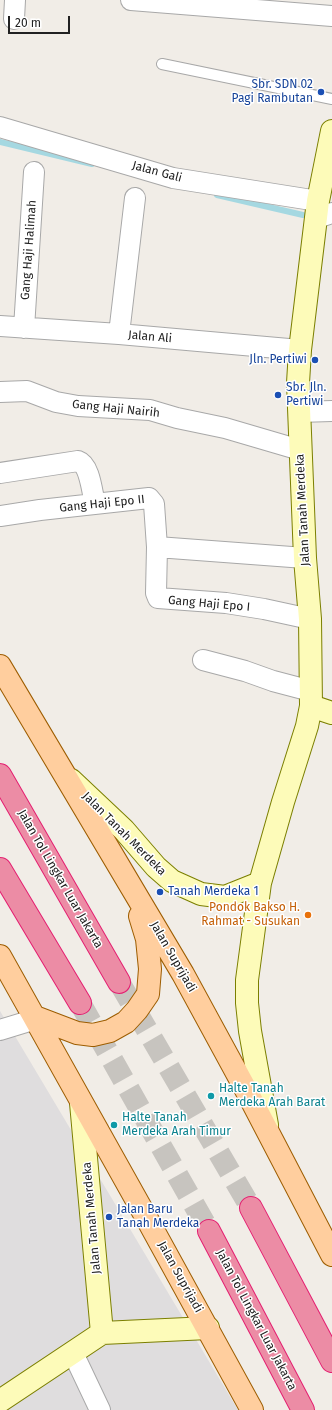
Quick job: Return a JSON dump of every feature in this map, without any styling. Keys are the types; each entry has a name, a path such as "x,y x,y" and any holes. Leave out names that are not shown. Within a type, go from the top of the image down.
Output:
{"highway":[{"name":"Jalan Tol Lingkar Luar Jakarta","path":"0,775 119,982"},
{"path":"0,869 80,1003"},
{"path":"250,1208 332,1361"},
{"name":"Jalan Tol Lingkar Luar Jakarta","path":"209,1231 303,1410"}],"main road":[{"name":"Jalan Suprijadi","path":"0,666 61,771 184,974 332,1255"},
{"path":"35,1018 77,1033 93,1035 110,1031 126,1022 137,1010 148,994 150,969 147,938 130,885"},
{"name":"Jalan Suprijadi","path":"0,956 208,1328 252,1410"}],"street":[{"path":"131,0 332,16"},
{"name":"Jalan Gali","path":"0,127 173,178 323,210"},
{"name":"Jalan Tanah Merdeka","path":"268,1133 256,1066 247,1002 247,980 260,883 307,726 311,699 310,619 305,558 300,450 300,350 323,210 332,131"},
{"name":"Gang Haji Halimah","path":"24,328 34,172"},
{"path":"119,334 135,198"},
{"name":"Jalan Ali","path":"0,326 119,334 300,350"},
{"name":"Gang Haji Nairih","path":"0,392 27,391 56,402 78,406 150,410 177,418 225,428 300,450"},
{"path":"299,412 332,410"},
{"path":"0,473 78,461 86,468 95,504"},
{"name":"Gang Haji Epo II","path":"0,516 149,498 154,504 157,547"},
{"path":"157,547 305,558"},
{"name":"Gang Haji Epo I","path":"157,547 156,593 158,598 161,600 226,603 264,609 310,619"},
{"path":"203,660 245,671 272,681 311,699 332,713"},
{"name":"Jalan Tanah Merdeka","path":"61,771 124,830 156,867 172,881 201,894 225,897 260,883"},
{"path":"0,1030 35,1018"},
{"name":"Jalan Tanah Merdeka","path":"82,1103 102,1334"},
{"path":"0,1401 102,1334 208,1328"},
{"path":"73,1353 100,1410"}],"lane":[{"path":"162,64 332,99"}],"shaded area":[{"path":"0,1011 238,1410 0,1410"}],"waterway":[{"path":"0,142 92,164"},
{"path":"217,195 303,215"}],"tunnel":[{"path":"119,982 251,1208"},
{"path":"80,1003 209,1231"}],"place":[{"name":"Sbr. SDN 02 Pagi Rambutan","path":"321,92"},
{"name":"Jln. Pertiwi","path":"315,360"},
{"name":"Sbr. Jln. Pertiwi","path":"278,395"},
{"name":"Tanah Merdeka 1","path":"160,892"},
{"name":"Pondok Bakso H. Rahmat - Susukan","path":"308,915"},
{"name":"Halte Tanah Merdeka Arah Barat","path":"211,1096"},
{"name":"Halte Tanah Merdeka Arah Timur","path":"114,1125"},
{"name":"Jalan Baru Tanah Merdeka","path":"109,1217"}]}
